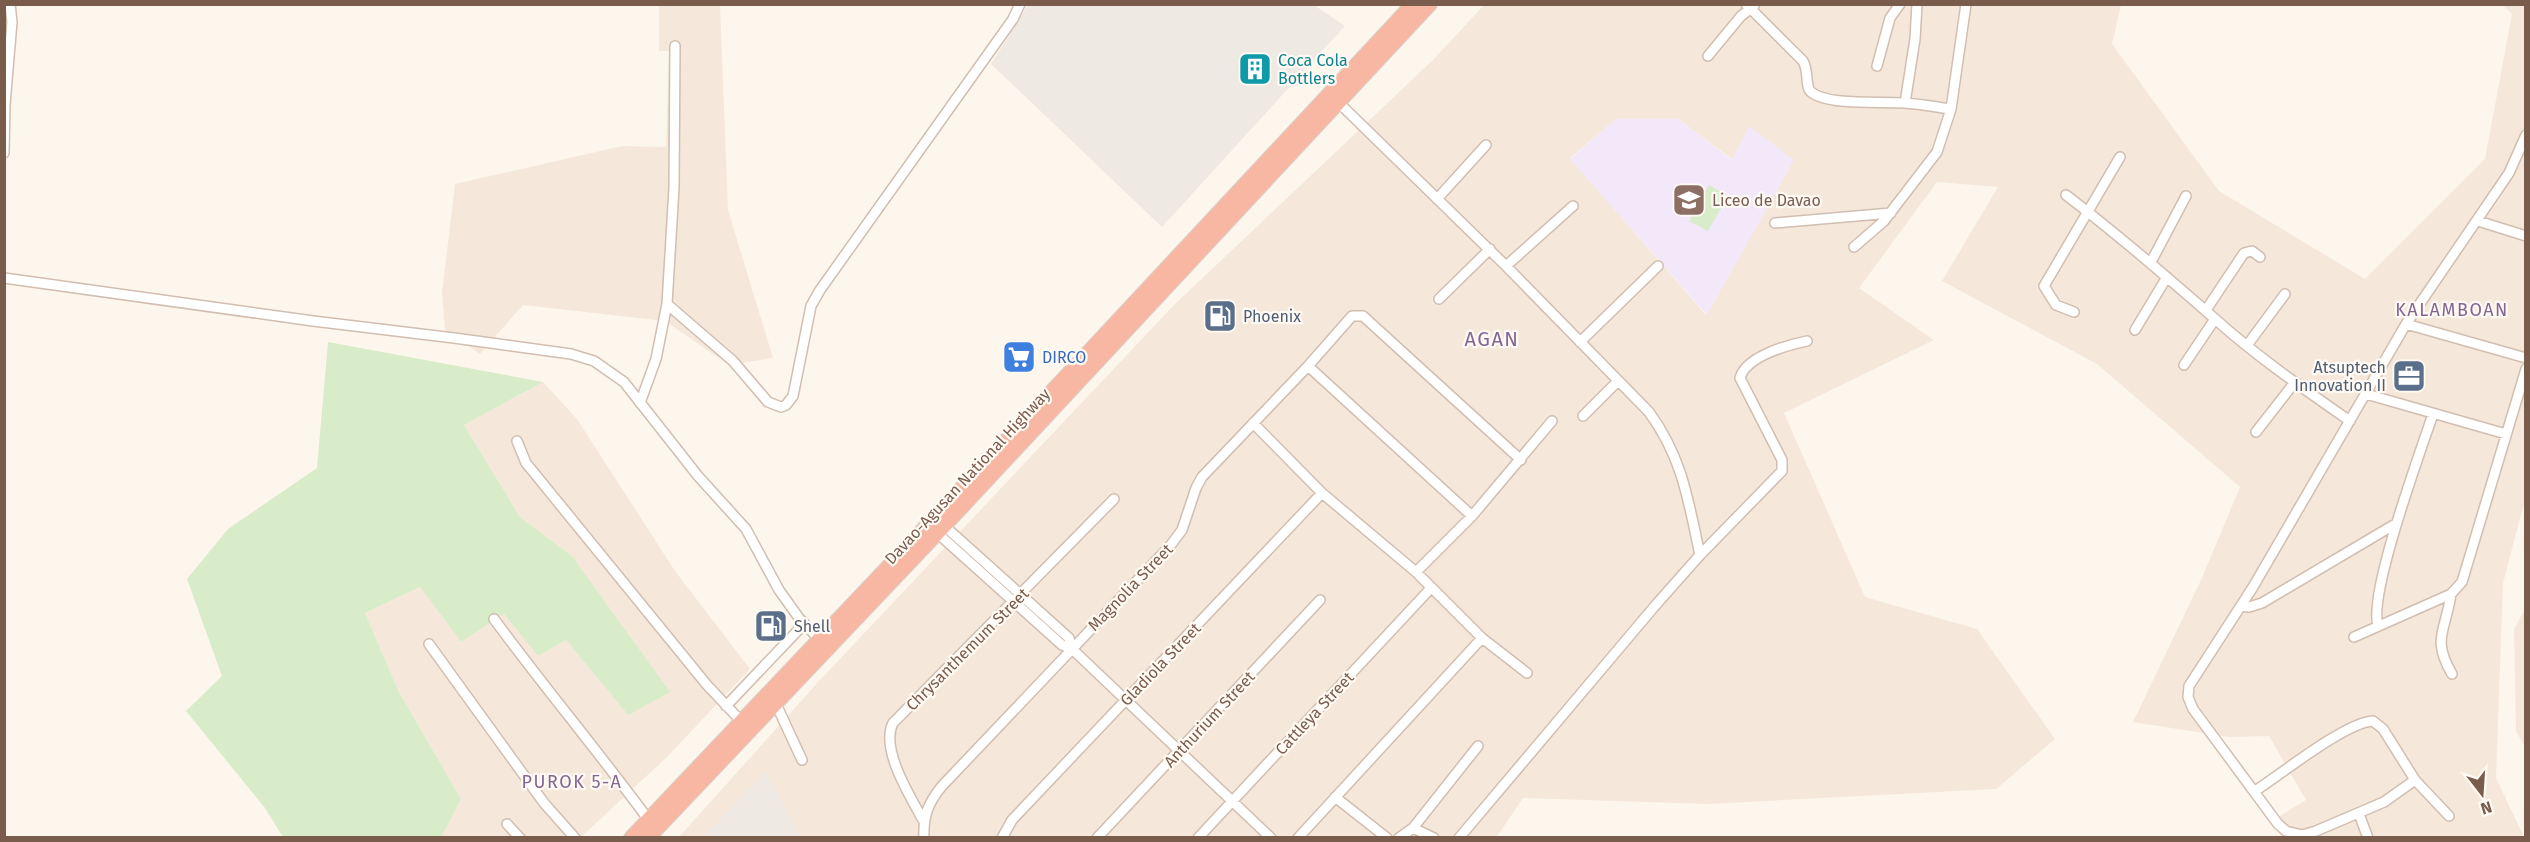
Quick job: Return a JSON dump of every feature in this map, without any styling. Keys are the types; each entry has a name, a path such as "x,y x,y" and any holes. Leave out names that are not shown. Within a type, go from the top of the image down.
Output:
{"highway":[{"name":"Davao-Agusan National Highway","path":"1335,98 1413,4"},
{"name":"Davao-Agusan National Highway","path":"631,837 741,721 824,643 1335,98 1430,4"},
{"name":"Davao-Agusan National Highway","path":"648,837 776,704 824,643"}],"street":[{"path":"4,153 5,104 12,22 10,4"},
{"path":"667,304 733,361 768,402 775,406 786,405 793,396 808,320 820,290 1013,19 1020,4"},
{"path":"1877,66 1890,18 1900,4"},
{"path":"1905,103 1915,39 1917,4"},
{"path":"1854,247 1891,213 1936,152 1951,109 1966,4"},
{"path":"1708,56 1751,6 1803,61 1808,72 1808,87 1811,92 1832,99 1905,103 1951,109"},
{"path":"640,403 656,359 667,304 674,188 675,46"},
{"path":"1335,98 1490,249 1649,412 1671,445 1688,494 1700,555"},
{"path":"2415,780 2384,802 2316,831 2302,835 2286,831 2278,824 2193,709 2188,697 2188,686 2253,587 2406,324 2478,221 2515,162 2526,135"},
{"path":"1437,199 1486,145"},
{"path":"2074,312 2056,305 2044,286 2120,157"},
{"path":"2066,195 2151,262 2215,319 2295,382 2350,421"},
{"path":"2151,262 2186,196"},
{"path":"1506,266 1572,206"},
{"path":"1775,223 1891,213"},
{"path":"2478,221 2526,236"},
{"path":"1438,299 1490,249"},
{"path":"2206,310 2244,253 2252,251 2260,257"},
{"path":"1580,342 1658,266"},
{"path":"2135,330 2166,277"},
{"path":"4,278 572,354 594,361 624,382 698,476 746,529 779,590 804,624 824,643"},
{"path":"2248,344 2285,294"},
{"name":"Magnolia Street","path":"923,819 933,797 942,786 1170,546 1182,530 1202,477 1308,366 1352,316 1363,316 1521,460"},
{"path":"2184,365 2215,319"},
{"path":"2406,324 2526,358"},
{"path":"1459,837 1700,555 1782,471 1783,466 1777,448 1741,383 1742,373 1748,366 1772,352 1785,346 1807,341"},
{"path":"1308,366 1472,516"},
{"path":"2354,637 2451,594 2458,588 2465,576 2526,369"},
{"path":"1583,416 1618,381"},
{"path":"2256,432 2295,382"},
{"path":"2366,394 2506,435"},
{"path":"2514,407 2526,411"},
{"path":"2378,626 2375,607 2397,523 2433,414"},
{"path":"1416,572 1472,516 1552,421"},
{"path":"1253,423 1322,493 1416,572 1482,638 1527,674"},
{"path":"517,441 526,463 726,706 741,721"},
{"name":"Gladiola Street","path":"1002,837 1012,820 1322,493"},
{"name":"Chrysanthemum Street","path":"923,819 909,795 892,753 888,740 889,730 893,723 1014,603 1114,499"},
{"path":"2241,606 2249,607 2262,603 2397,523"},
{"path":"936,525 1069,638 1071,648"},
{"path":"936,525 1014,603 1062,645 1071,648 1271,837"},
{"path":"2253,587 2262,603"},
{"name":"Cattleya Street","path":"1198,837 1431,588"},
{"path":"2451,594 2439,643 2444,660 2452,674"},
{"name":"Anthurium Street","path":"1097,837 1320,600"},
{"path":"494,619 541,683 599,753 648,819"},
{"path":"726,706 804,624"},
{"path":"1298,837 1482,638"},
{"path":"429,644 544,803 575,837"},
{"path":"776,704 802,760"},
{"path":"2255,791 2364,721 2373,721 2379,723 2415,780 2450,816"},
{"path":"1399,837 1413,828 1478,746"},
{"path":"1335,796 1387,837"},
{"path":"2359,814 2368,837"},
{"path":"923,819 924,837"},
{"path":"507,824 520,837"},
{"path":"1413,828 1434,837"}],"shaded area":[{"path":"659,5 720,5 728,210 773,358 729,365 665,321 523,305 480,354 445,330 442,293 455,184 622,146 666,147 669,51 659,51"},
{"path":"1028,5 1314,5 1345,26 1162,227 991,64"},
{"path":"1484,5 2121,5 2112,44 2219,191 2365,279 2485,159 2512,14 2503,5 2525,5 2526,496 2503,583 2496,778 2523,835 2518,837 2284,837 2286,836 2280,816 2306,800 2269,736 2229,737 2133,722 2201,580 2240,487 2097,364 1942,281 1998,187 1937,182 1859,288 1934,340 1784,413 1865,597 1977,629 2055,739 1996,789 1708,804 1523,798 1496,838 678,838 820,680 1174,305 1434,59","holes":["1616,119 1678,119 1733,160 1749,127 1706,315 1570,158"]},
{"name":"Liceo de Davao","path":"1616,119 1678,119 1732,160 1749,126 1794,160 1707,315 1570,159"},
{"path":"543,382 577,419 675,571 750,669 667,757 581,837 441,837 461,799 399,692 365,613 420,587 461,642 504,614 538,656 566,640 628,715 572,556 520,517 464,425"},
{"path":"2525,609 2525,747 2516,731 2514,629"},
{"path":"765,772 801,837 703,837"}],"green space":[{"path":"1709,185 1728,196 1708,231 1689,221"},
{"path":"328,342 543,382 464,425 520,517 572,556 670,692 628,715 566,640 538,656 504,614 461,642 420,587 365,613 399,692 461,799 441,838 283,837 265,808 186,711 222,676 187,579 228,529 317,468"}],"place":[{"name":"Coca Cola Bottlers","path":"1255,69"},
{"name":"Liceo de Davao","path":"1689,200"},
{"name":"Phoenix","path":"1220,316"},
{"name":"DIRCO","path":"1019,357"},
{"name":"Atsuptech Innovation II","path":"2409,376"},
{"name":"Shell","path":"771,626"}],"district":[{"name":"KALAMBOAN","path":"2452,310"},
{"name":"AGAN","path":"1492,339"},
{"name":"PUROK 5-A","path":"572,782"}]}
